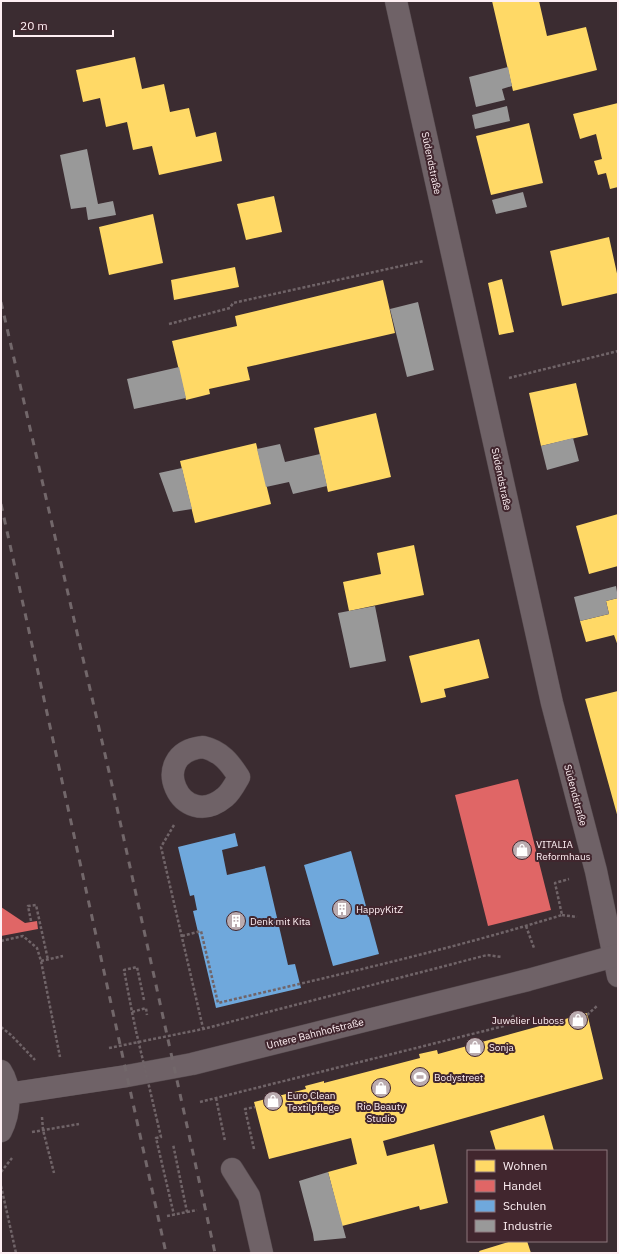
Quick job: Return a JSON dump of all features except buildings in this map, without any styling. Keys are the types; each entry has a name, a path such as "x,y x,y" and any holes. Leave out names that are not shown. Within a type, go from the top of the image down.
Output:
{"street":[{"name":"Südendstraße","path":"396,1 552,703 596,871 617,962"},
{"name":"Untere Bahnhofstraße","path":"8,1094 127,1076 192,1064 528,980 617,962"},
{"path":"1,1071 8,1094 8,1111 1,1130"},
{"path":"232,1169 249,1196 262,1253"}],"path":[{"path":"169,324 230,308 234,304 452,254"},
{"path":"481,384 618,351"},
{"path":"161,847 203,1029"},
{"path":"562,915 555,883 572,878"},
{"path":"31,921 28,906 36,906 48,960"},
{"path":"182,936 201,931 218,1003 332,977 526,926 562,915 576,917"},
{"path":"526,926 534,948"},
{"path":"1,941 23,936 37,948 41,961 60,1057"},
{"path":"105,1049 203,1029 487,955 501,956"},
{"path":"41,961 63,956"},
{"path":"144,1000 137,967 124,970 136,1031 161,1137 156,1138 174,1215"},
{"path":"587,1015 597,1006"},
{"path":"132,1012 146,1008 148,1015"},
{"path":"200,1102 504,1026"},
{"path":"1,1027 11,1035 36,1061"},
{"path":"216,1098 221,1120"},
{"path":"54,1173 43,1130 79,1124"},
{"path":"173,1144 187,1212"},
{"path":"1,1186 16,1253"},
{"path":"167,1216 197,1210"}],"railway":[{"path":"1,302 110,776 215,1253"},
{"path":"1,504 166,1253"}],"place":[{"name":"VITALIA Reformhaus","path":"522,850"},
{"name":"HappyKitZ","path":"342,909"},
{"name":"Denk mit Kita","path":"236,921"},
{"name":"Juwelier Luboss","path":"578,1020"},
{"name":"Sonja","path":"475,1047"},
{"name":"Bodystreet","path":"420,1077"},
{"name":"Rio Beauty Studio","path":"381,1088"},
{"name":"Euro Clean Textilpflege","path":"273,1101"}]}
